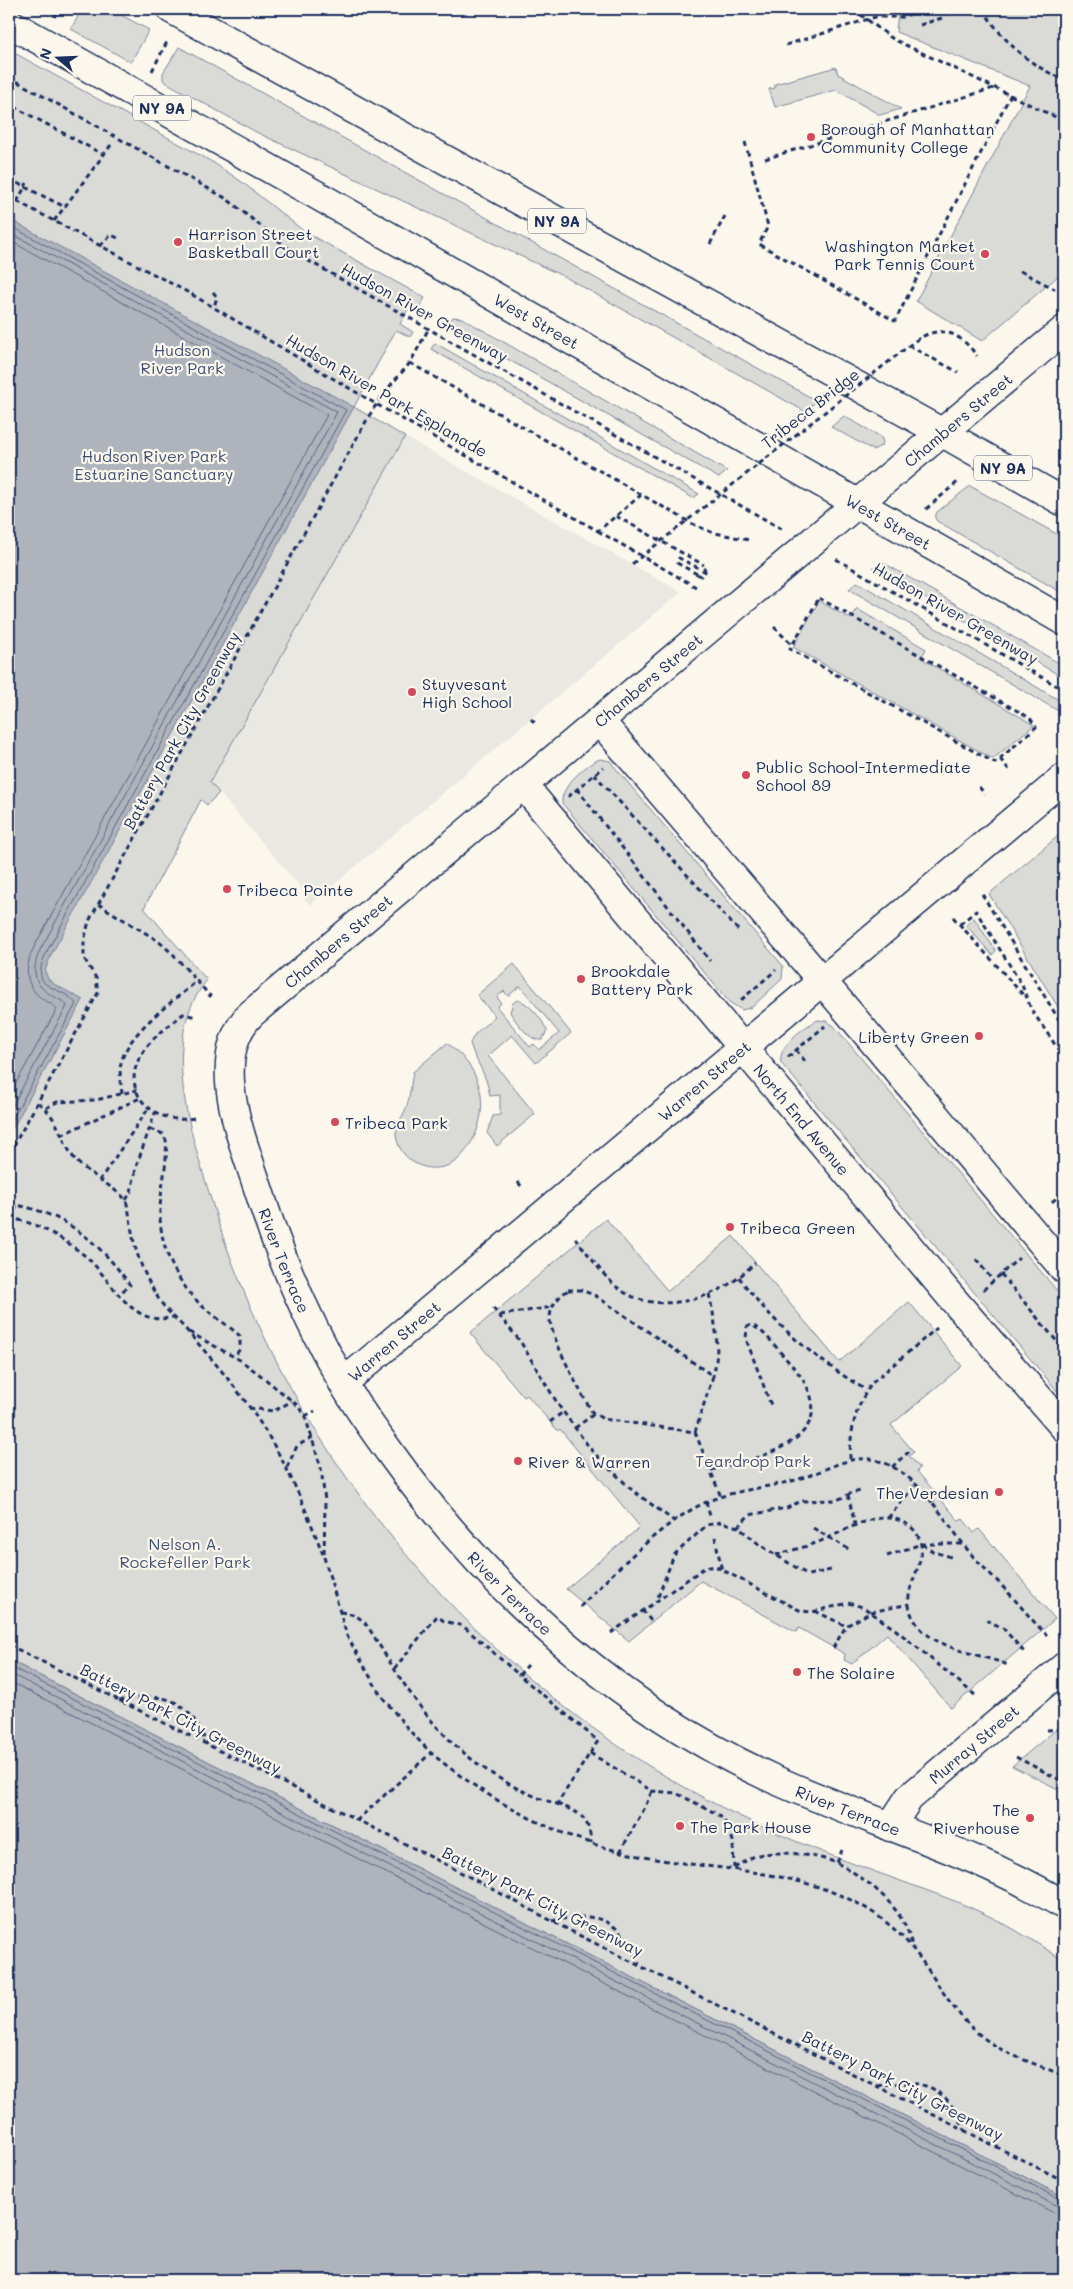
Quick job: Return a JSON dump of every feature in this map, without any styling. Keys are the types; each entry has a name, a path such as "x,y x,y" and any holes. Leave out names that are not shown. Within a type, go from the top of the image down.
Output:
{"main road":[{"name":"NY 9A","path":"171,9 943,433 1064,502"},
{"name":"West Street","path":"9,24 306,189 1064,621"},
{"name":"Chambers Street","path":"236,1033 243,1023 261,1006 1064,330"},
{"path":"600,722 1064,1269"},
{"name":"Warren Street","path":"343,1383 1064,778"},
{"name":"North End Avenue","path":"524,786 742,1049 951,1297 1064,1427"},
{"name":"River Terrace","path":"236,1033 231,1047 232,1098 244,1143 282,1256 318,1337 343,1383 395,1460 452,1533 540,1622 608,1679 681,1730 726,1756 786,1784 995,1868 1064,1905"},
{"name":"Murray Street","path":"890,1827 909,1798 1064,1668"}],"path":[{"path":"853,9 893,39 997,87 1064,121"},
{"path":"786,45 875,17 902,18 916,9"},
{"path":"920,25 942,18 949,9"},
{"path":"983,9 1001,35 1013,47 1040,68 1064,79"},
{"path":"150,74 168,40"},
{"name":"Hudson River Greenway","path":"9,77 206,186 227,199 293,252 784,530"},
{"path":"765,159 997,87"},
{"path":"14,92 9,104 104,155"},
{"path":"745,142 768,226 759,244 895,321 1011,94"},
{"path":"54,222 111,145"},
{"path":"9,179 26,185 65,207"},
{"path":"17,202 26,185"},
{"name":"Hudson River Park Esplanade","path":"9,197 214,307 376,404 696,587"},
{"path":"710,244 725,216"},
{"path":"100,246 111,235 118,238"},
{"path":"1020,270 1055,289"},
{"path":"212,292 217,297 214,307"},
{"name":"Battery Park City Greenway","path":"9,1154 98,993 96,978 84,958 84,941 89,921 376,404 410,362 429,328"},
{"name":"Tribeca Bridge","path":"632,564 915,341 934,331 947,332 961,338 978,356"},
{"path":"909,346 958,372"},
{"path":"410,362 641,495 711,532 750,540"},
{"path":"922,513 960,480"},
{"path":"598,531 641,495"},
{"path":"616,516 706,566 701,576 676,563 679,558 683,559 710,574"},
{"name":"Hudson River Greenway","path":"835,558 1064,690"},
{"path":"819,598 1030,718 1036,727 995,763 790,649 792,645 819,598"},
{"path":"774,627 792,645"},
{"path":"531,719 536,724"},
{"path":"1000,759 1011,772"},
{"path":"562,803 610,761"},
{"path":"594,774 743,936"},
{"path":"979,787 985,794"},
{"path":"577,790 711,962"},
{"path":"982,894 1064,1028"},
{"path":"98,904 157,940 211,997"},
{"path":"960,924 976,910 1022,985 1027,1000 1046,1034 1064,1058"},
{"path":"954,917 1027,1000"},
{"path":"770,965 776,971"},
{"path":"734,1006 782,965"},
{"path":"122,1094 121,1064 130,1044 145,1026 197,981"},
{"path":"736,994 741,1000"},
{"path":"194,1118 176,1119 155,1113 148,1108 140,1098 137,1090 136,1068 146,1048 183,1014 197,1016"},
{"path":"781,1063 829,1022"},
{"path":"796,1050 805,1061"},
{"path":"46,1108 57,1102 96,1100 137,1090"},
{"path":"61,1135 140,1098"},
{"path":"38,1103 51,1114 76,1160 99,1181 119,1192 126,1200 135,1247 145,1274 161,1302 187,1330 233,1386 287,1467 324,1557 347,1636 380,1694 408,1729 431,1753 461,1777 510,1809 533,1821 591,1843 620,1852 682,1863 734,1868 792,1878 853,1901 895,1930 912,1949 952,2006 981,2036 1011,2054 1064,2076"},
{"path":"99,1181 148,1108"},
{"path":"126,1200 131,1192 137,1164 155,1113"},
{"path":"150,1129 163,1134 166,1140 160,1212 166,1252 175,1273 187,1290 201,1305 240,1336 240,1348 234,1357"},
{"path":"518,1182 521,1186"},
{"path":"1052,1202 1064,1191"},
{"path":"14,1219 16,1205 44,1212 75,1227 97,1244 130,1285 119,1294"},
{"path":"9,1218 49,1232 72,1245 94,1264 131,1308 154,1319 173,1317"},
{"path":"576,1238 610,1279 629,1295 655,1303 709,1294 739,1277 755,1263"},
{"path":"976,1295 1026,1253"},
{"path":"976,1260 993,1281"},
{"path":"1000,1274 1064,1350"},
{"path":"739,1277 766,1312 796,1342 866,1390"},
{"path":"695,1432 604,1418 594,1414 554,1334 550,1318 553,1307 557,1299 568,1290 589,1292 713,1376"},
{"path":"709,1294 717,1346 713,1376 695,1432 721,1497"},
{"path":"499,1315 553,1307"},
{"path":"493,1308 520,1341 563,1412 592,1451 614,1474 674,1521"},
{"path":"711,1470 741,1463 776,1450 803,1432 812,1415 814,1404 804,1380 768,1339 751,1325 747,1327 746,1339 772,1408"},
{"path":"850,1459 854,1422 866,1390 874,1381 937,1328"},
{"path":"187,1330 234,1357 292,1401 305,1416 321,1468 325,1501 324,1557"},
{"path":"249,1408 274,1411 292,1401"},
{"path":"305,1416 315,1411"},
{"path":"550,1422 563,1412"},
{"path":"575,1428 594,1414"},
{"path":"287,1467 297,1446 313,1437"},
{"path":"892,1467 912,1449"},
{"path":"580,1607 674,1521 706,1502 799,1479 850,1459 864,1457 892,1467 914,1485 964,1544 1047,1635"},
{"path":"888,1518 914,1485"},
{"path":"738,1526 750,1515 787,1508 801,1502 837,1500 861,1491"},
{"path":"848,1495 855,1525"},
{"path":"930,1502 938,1496"},
{"path":"706,1502 710,1516"},
{"path":"776,1555 829,1538 855,1525 888,1518 908,1525 916,1532 921,1544 922,1555 911,1581 909,1604 917,1624 934,1638 1010,1666"},
{"path":"657,1599 672,1557 713,1523 720,1522 738,1526 776,1555 808,1575 831,1570"},
{"path":"813,1528 850,1550"},
{"path":"715,1537 722,1571"},
{"path":"887,1556 921,1544 964,1544"},
{"path":"921,1544 934,1552 951,1557"},
{"path":"611,1633 657,1599 704,1568 715,1566 790,1607 801,1611 815,1611 848,1603 863,1607 975,1695"},
{"path":"833,1648 846,1626 871,1612 909,1604"},
{"path":"642,1610 652,1622"},
{"path":"815,1611 846,1626"},
{"path":"340,1612 352,1614 364,1623 394,1669 432,1721 463,1751 494,1776 534,1797 576,1811 590,1824 591,1843"},
{"path":"9,1616 9,1628"},
{"path":"394,1669 437,1616 444,1621 462,1626 598,1741 557,1804"},
{"path":"986,1620 1003,1628 1025,1653"},
{"name":"Battery Park City Greenway","path":"9,1645 119,1702 449,1866 552,1921 1064,2181"},
{"path":"519,1675 528,1665"},
{"path":"119,1702 154,1696 176,1702 192,1715 207,1745"},
{"path":"1047,1730 1064,1729"},
{"path":"356,1821 431,1753"},
{"path":"590,1754 652,1791 676,1793 719,1815 728,1826 733,1841 734,1868"},
{"path":"1016,1757 1064,1782"},
{"path":"620,1852 652,1791"},
{"path":"837,1863 842,1850"},
{"path":"734,1868 756,1856 770,1855 798,1854 821,1856 837,1863 859,1874 880,1893 898,1914 910,1934 912,1949"},
{"path":"552,1921 583,1916 605,1921 622,1933 631,1946 639,1965"},
{"path":"877,2086 909,2082 921,2084 940,2092 957,2112 965,2131"}],"shaded area":[{"name":"Stuyvesant High School","path":"405,437 681,592 310,905 303,897 306,894 210,782"}],"green space":[{"path":"82,9 110,9 149,30 131,62 71,29"},
{"path":"886,9 1064,9 1064,271 982,341 916,301 1030,86 896,32 898,12"},
{"path":"179,47 817,401 804,411 567,278 256,132 167,83 163,80 163,73"},
{"name":"Nelson A. Rockefeller Park","path":"9,50 214,163 242,182 305,232 425,298 419,308 411,304 400,324 413,332 410,337 396,330 354,407 405,437 210,782 219,793 207,805 201,800 144,908 207,980 192,1004 184,1030 181,1058 188,1117 211,1199 246,1295 291,1388 346,1476 410,1559 481,1635 560,1703 644,1763 733,1813 814,1849 973,1909 1014,1929 1064,1961 1064,2197 9,1660"},
{"path":"836,67 838,74 901,109 880,115 836,90 775,107 769,89 775,88 775,84"},
{"path":"453,317 462,318 727,471 719,478 447,325"},
{"path":"435,343 699,494 693,498 431,349"},
{"path":"844,416 881,437 883,442 881,446 873,450 831,427"},
{"path":"970,486 1064,538 1064,594 937,521 935,518 937,512"},
{"path":"882,562 1064,666 1064,678 873,568"},
{"path":"857,582 1064,703 1064,707 1060,712 849,589"},
{"path":"819,601 851,619 857,609 926,649 921,658 1034,725 993,759 793,647"},
{"path":"600,759 610,761 783,966 782,979 752,1007 742,1010 729,1002 562,803 562,797 569,783 581,771"},
{"path":"1064,831 1064,1017 989,894"},
{"path":"974,918 996,951 992,955 966,925"},
{"path":"514,964 571,1033 536,1063 512,1035 488,1056 535,1114 497,1146 487,1133 493,1116 500,1115 500,1095 490,1096 486,1080 470,1043 475,1034 495,1016 477,995","holes":["520,986 559,1033 539,1050 534,1044 530,1047 497,1007 501,1003 497,997 504,991 508,996"]},
{"path":"517,1000 522,1001 531,1008 542,1022 547,1031 542,1040 537,1040 528,1035 510,1012 513,1003"},
{"path":"818,1020 827,1021 834,1026 1064,1299 1064,1399 781,1063 783,1050 793,1037"},
{"path":"447,1043 466,1061 478,1083 482,1107 480,1120 472,1141 457,1160 444,1167 425,1167 416,1164 402,1152 398,1144 396,1131 407,1106 413,1072"},
{"name":"Teardrop Park","path":"606,1219 668,1291 733,1236 839,1362 909,1302 962,1366 891,1425 914,1452 909,1456 920,1468 917,1471 959,1521 963,1519 974,1533 979,1529 1055,1619 951,1708 887,1634 852,1664 844,1660 845,1654 799,1628 796,1632 701,1581 629,1641 566,1589 640,1527 560,1429 558,1431 527,1395 524,1397 470,1333"},
{"path":"1064,1723 1064,1792 1012,1766"}],"water":[{"name":"Hudson River Park","path":"9,219 354,407 51,955 45,971 48,979 83,1000 9,1135"},
{"path":"9,1660 1064,2197 1064,2280 9,2280"}],"place":[{"name":"Borough of Manhattan Community College","path":"811,137"},
{"name":"Harrison Street Basketball Court","path":"178,242"},
{"name":"Washington Market Park Tennis Court","path":"985,254"},
{"name":"Stuyvesant High School","path":"412,692"},
{"name":"Public School-Intermediate School 89","path":"746,775"},
{"name":"Tribeca Pointe","path":"227,889"},
{"name":"Brookdale Battery Park","path":"581,979"},
{"name":"Liberty Green","path":"979,1036"},
{"name":"Tribeca Park","path":"335,1122"},
{"name":"Tribeca Green","path":"730,1227"},
{"name":"River & Warren","path":"518,1461"},
{"name":"The Verdesian","path":"999,1492"},
{"name":"The Solaire","path":"797,1672"},
{"name":"The Riverhouse","path":"1030,1818"},
{"name":"The Park House","path":"680,1826"}],"park label":[{"name":"Hudson River Park Estuarine Sanctuary","path":"154,464"}]}
